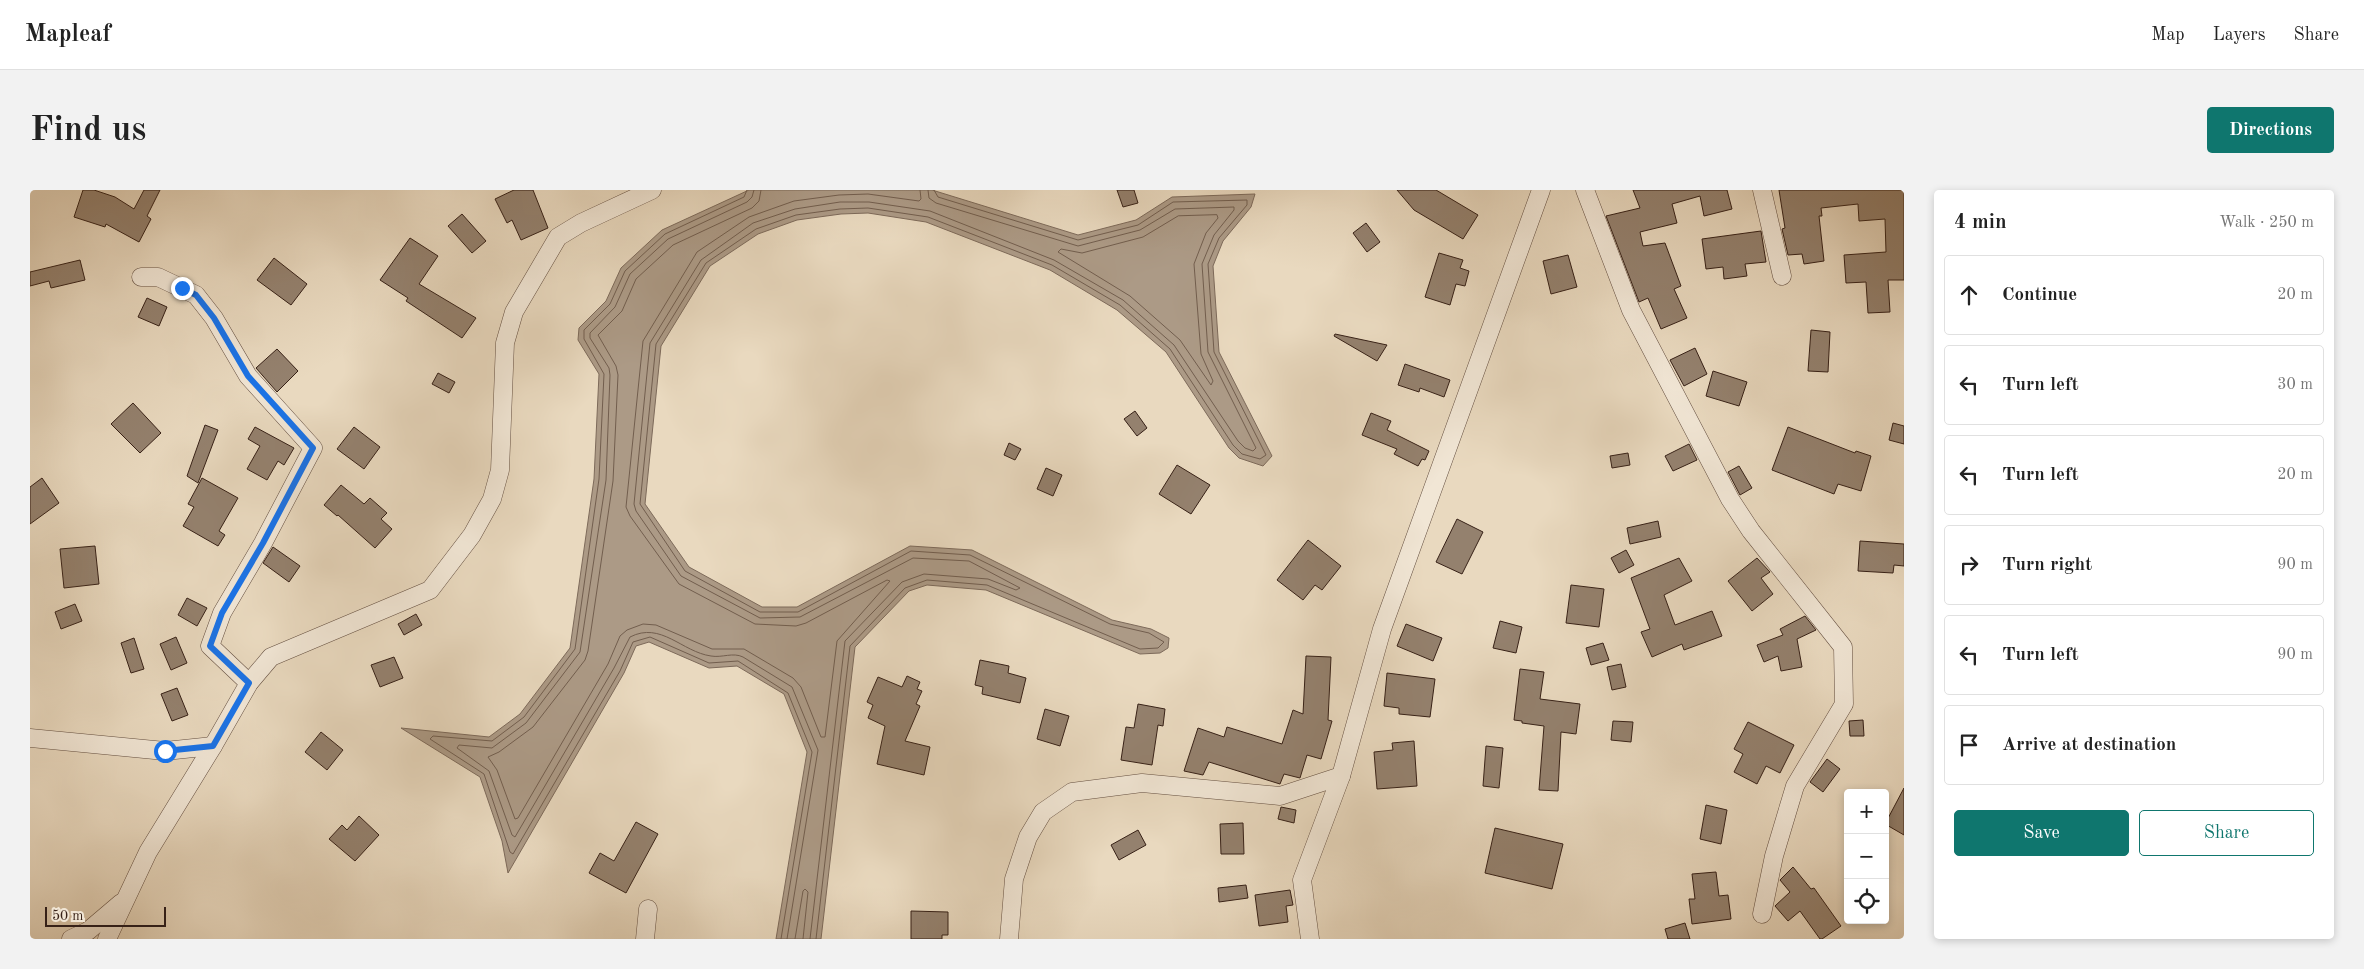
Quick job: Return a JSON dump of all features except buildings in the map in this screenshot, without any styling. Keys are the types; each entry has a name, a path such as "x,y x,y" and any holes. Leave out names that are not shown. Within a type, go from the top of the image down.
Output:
{"street":[{"path":"107,939 148,852 249,683 272,657 430,590 472,535 492,499 500,470 505,343 514,312 558,237 581,223 652,190"},
{"path":"1310,939 1302,880 1341,776 1382,629 1542,190"},
{"path":"1585,190 1631,310 1730,499 1751,531 1843,647 1844,704 1795,786 1774,856 1762,914"},
{"path":"1762,190 1782,276"},
{"path":"141,277 158,277 196,295 214,318 248,376 313,448 263,543 222,613 210,646 249,683"},
{"path":"30,738 165,751 213,746"},
{"path":"1009,939 1014,879 1028,837 1043,812 1072,792 1142,783 1280,796 1341,776"},
{"path":"71,939 88,930 125,900"},
{"path":"645,939 648,909"}],"water":[{"path":"749,190 932,190 1078,235 1136,220 1172,197 1255,194 1251,207 1223,241 1213,266 1219,352 1272,456 1263,466 1239,458 1229,448 1166,352 1117,310 1050,270 926,222 868,213 841,214 797,220 758,234 710,266 661,346 645,504 689,567 762,607 797,607 910,546 972,550 1112,620 1151,629 1169,638 1168,648 1160,653 1140,654 986,590 927,585 909,591 855,647 821,939 776,939 807,752 784,694 737,666 709,668 649,642 636,646 624,673 508,873 502,841 480,777 401,728 489,737 520,714 570,648 594,479 599,374 578,340 579,328 606,301 621,268 662,230"}],"route":[{"path":"165,751 213,746 249,683 210,646 222,613 263,543 313,448 248,376 214,318 196,295 182,288"}]}
